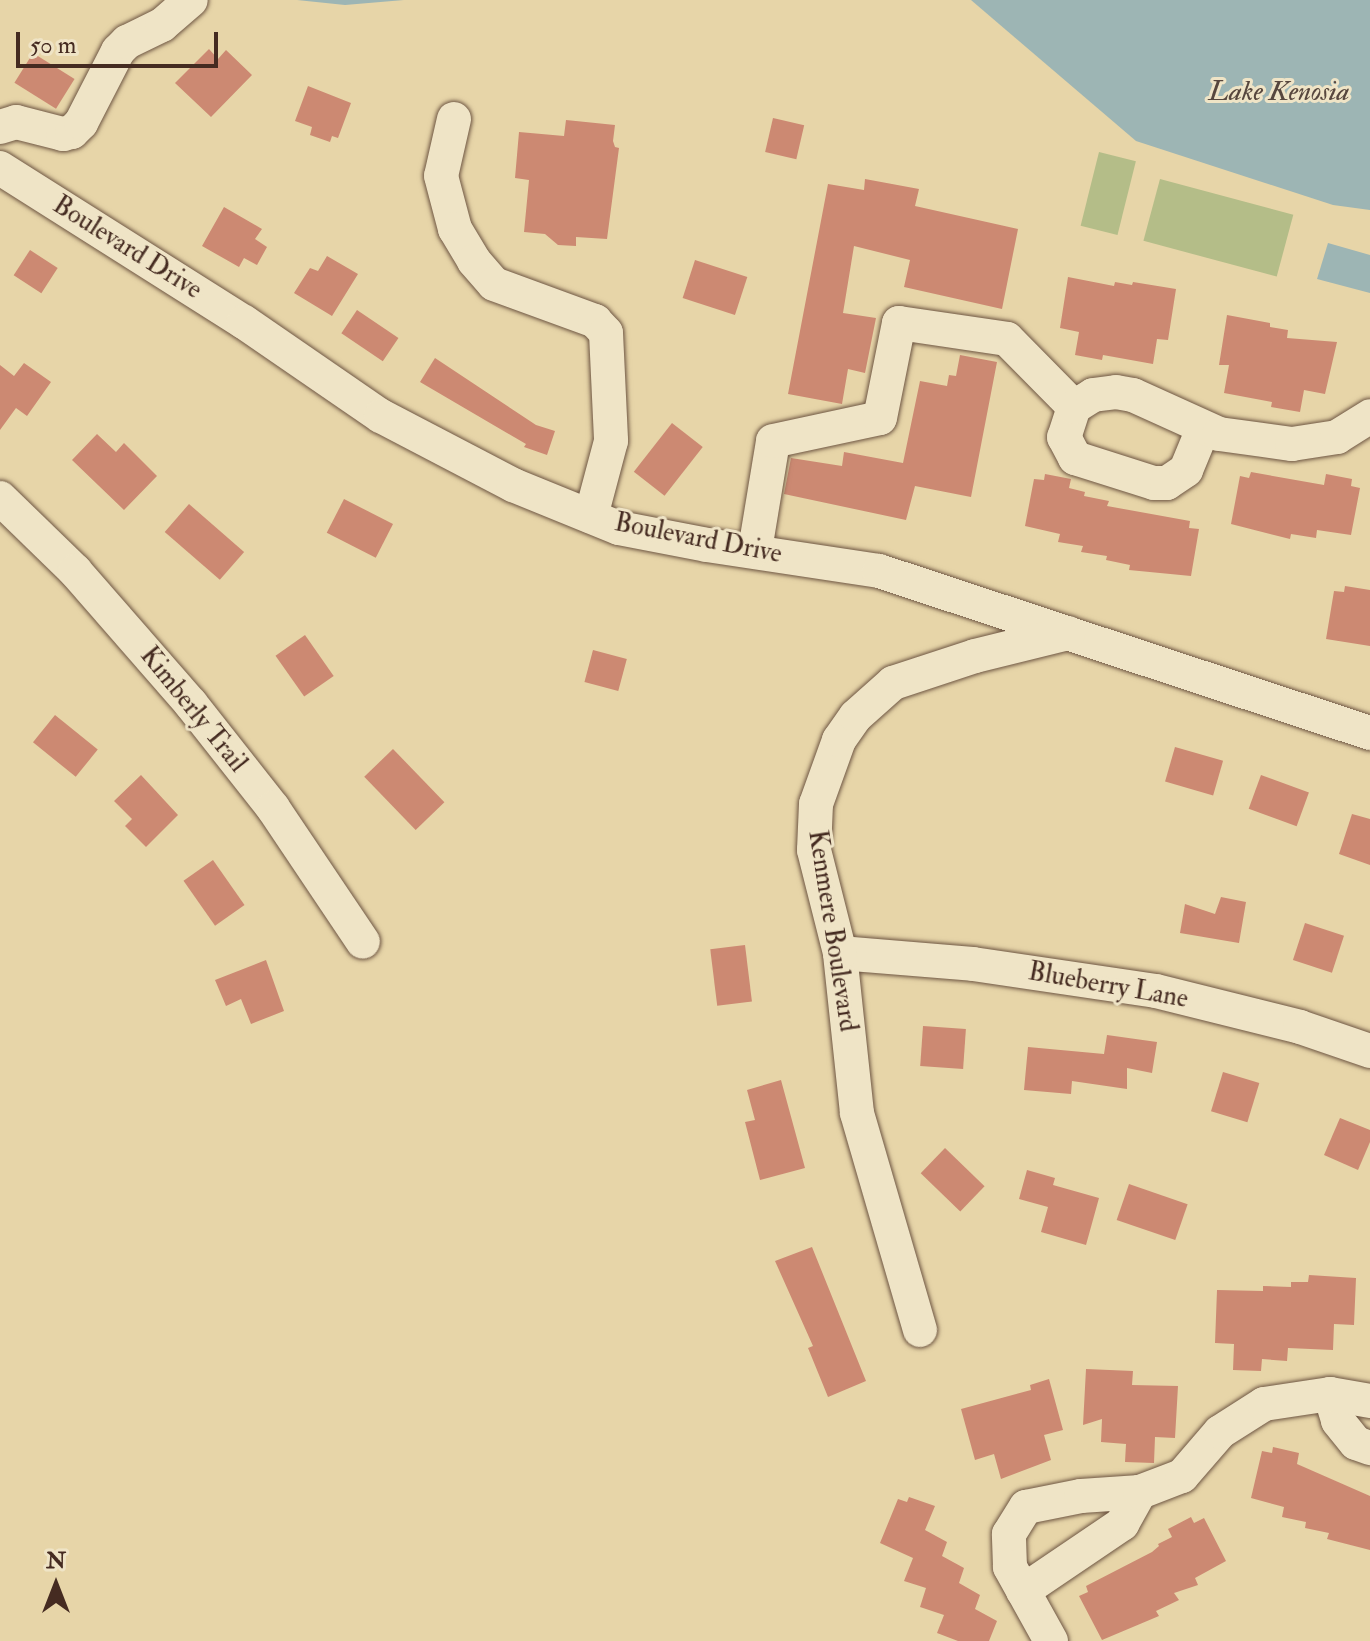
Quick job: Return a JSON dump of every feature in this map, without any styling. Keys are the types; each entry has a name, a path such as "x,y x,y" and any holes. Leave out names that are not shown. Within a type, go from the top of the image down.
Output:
{"street":[{"path":"0,127 16,122 63,134 72,132 81,123 118,51 127,42 162,25 191,0"},
{"path":"454,119 441,176 455,229 474,261 494,284 595,321 606,333 611,441 591,516"},
{"name":"Boulevard Drive","path":"0,168 244,322 394,424 513,485 619,528 879,571 1370,733"},
{"path":"755,550 773,441 880,418 899,323 1007,339 1074,407"},
{"path":"1203,429 1186,470 1167,483 1154,483 1075,458 1064,437 1074,407 1093,395 1116,392 1133,395 1203,429 1251,441 1310,443 1337,437 1370,416"},
{"name":"Kimberly Trail","path":"0,498 75,571 191,704 273,808 363,942"},
{"name":"Kenmere Boulevard","path":"920,1330 857,1113 840,953 821,881 812,825 830,756 856,716 893,683 920,672 1068,633"},
{"name":"Blueberry Lane","path":"840,953 973,964 1156,991 1300,1027 1370,1051"},
{"path":"1330,1394 1338,1421 1356,1443 1370,1448"},
{"path":"1051,1641 1010,1567 1009,1534 1026,1507 1081,1496 1140,1492 1182,1476 1220,1432 1264,1404 1330,1394 1370,1401"},
{"path":"1023,1591 1122,1524 1140,1492"}],"green space":[{"path":"1099,152 1136,161 1117,235 1081,226"},
{"path":"1160,179 1293,215 1277,277 1143,241"}],"water":[{"path":"297,0 404,0 345,5"},
{"name":"Lake Kenosia","path":"971,0 1370,0 1370,210 1333,205 1136,141"},
{"path":"1328,243 1370,255 1370,293 1317,279"}],"building":[{"path":"209,49 218,59 226,50 252,75 211,117 175,83"},
{"path":"33,53 75,79 56,109 14,83"},
{"path":"308,86 351,103 338,138 332,136 330,142 310,135 312,127 295,121"},
{"path":"773,118 804,125 796,159 765,152"},
{"path":"566,120 615,125 613,141 619,148 607,239 576,237 576,246 558,245 545,234 524,232 529,180 515,178 519,132 564,136"},
{"path":"865,179 919,189 915,206 1018,229 1002,309 904,287 910,260 854,246 843,313 876,318 865,373 848,369 842,404 788,394 828,184 864,190"},
{"path":"224,207 262,229 255,239 267,247 257,265 244,258 239,267 202,246"},
{"path":"30,250 58,268 41,293 14,275"},
{"path":"327,256 358,274 332,316 294,293 310,268 318,271"},
{"path":"695,260 747,277 735,315 683,298"},
{"path":"1068,277 1114,286 1115,282 1132,285 1133,282 1176,289 1168,340 1157,339 1153,364 1103,355 1102,360 1075,355 1079,332 1060,328"},
{"path":"357,310 398,338 383,361 341,333"},
{"path":"1227,315 1270,323 1270,327 1288,330 1287,338 1337,342 1325,394 1304,390 1300,412 1271,407 1272,402 1224,393 1229,365 1219,365"},
{"path":"960,355 997,362 971,497 915,486 906,520 784,494 791,458 842,466 844,452 903,463 920,381 947,386 949,375 956,376"},
{"path":"435,358 536,425 555,431 547,455 524,447 526,444 420,382"},
{"path":"24,363 51,382 27,416 16,408 0,430 0,365 14,376"},
{"path":"672,423 703,447 665,496 634,472"},
{"path":"97,434 116,452 124,443 157,476 124,510 72,460"},
{"path":"1251,472 1324,485 1326,474 1352,479 1351,486 1360,488 1351,535 1317,530 1316,538 1291,534 1290,539 1231,524 1240,476 1249,478"},
{"path":"1045,474 1071,479 1069,488 1085,492 1084,496 1109,501 1107,506 1190,521 1189,528 1199,529 1191,576 1129,570 1130,565 1106,560 1107,556 1081,552 1083,546 1058,542 1060,534 1025,526 1034,479 1044,480"},
{"path":"344,499 393,524 376,558 327,533"},
{"path":"189,504 244,552 220,580 165,532"},
{"path":"1345,586 1370,590 1370,646 1326,639 1334,591 1344,592"},
{"path":"305,635 334,676 304,697 276,656"},
{"path":"593,650 627,659 618,691 584,682"},
{"path":"55,715 98,750 76,777 33,742"},
{"path":"1175,747 1223,761 1213,795 1165,782"},
{"path":"393,749 444,802 416,830 364,777"},
{"path":"141,775 178,815 146,847 125,826 132,819 114,801"},
{"path":"1261,775 1309,792 1297,826 1249,809"},
{"path":"1352,814 1370,819 1370,865 1339,854"},
{"path":"213,860 245,905 215,926 184,881"},
{"path":"1221,897 1246,902 1239,943 1180,933 1185,904 1215,914"},
{"path":"1305,923 1344,936 1332,973 1293,960"},
{"path":"745,945 752,1002 717,1006 710,949"},
{"path":"266,960 284,1011 251,1024 241,999 226,1006 215,980"},
{"path":"923,1026 966,1029 963,1069 920,1066"},
{"path":"1107,1035 1157,1042 1152,1073 1127,1068 1127,1089 1072,1081 1071,1094 1024,1090 1028,1047 1104,1054"},
{"path":"1223,1072 1259,1083 1247,1122 1211,1111"},
{"path":"781,1080 805,1168 760,1180 745,1122 755,1120 747,1090"},
{"path":"1340,1118 1370,1130 1370,1142 1358,1170 1324,1155"},
{"path":"945,1148 985,1186 960,1211 921,1173"},
{"path":"1027,1170 1055,1178 1053,1185 1099,1198 1086,1245 1041,1232 1048,1207 1019,1199"},
{"path":"1129,1184 1188,1204 1175,1240 1117,1220"},
{"path":"812,1247 866,1381 828,1397 808,1348 813,1346 775,1261"},
{"path":"1309,1275 1356,1278 1354,1325 1334,1324 1333,1350 1288,1348 1287,1361 1262,1359 1261,1371 1233,1370 1234,1344 1215,1343 1217,1290 1263,1291 1263,1286 1291,1287 1291,1282 1308,1282"},
{"path":"1086,1369 1133,1371 1132,1385 1178,1386 1175,1438 1155,1437 1154,1463 1125,1462 1126,1444 1101,1442 1102,1419 1083,1425"},
{"path":"1049,1379 1063,1430 1044,1435 1051,1460 1001,1479 994,1454 975,1460 961,1409 1031,1390 1030,1385"},
{"path":"1273,1447 1299,1453 1297,1464 1370,1496 1370,1550 1327,1539 1329,1533 1305,1528 1306,1522 1282,1517 1284,1507 1251,1498 1262,1451 1272,1453"},
{"path":"909,1497 935,1506 925,1530 947,1542 942,1556 964,1568 959,1583 980,1595 975,1609 997,1621 989,1641 958,1641 937,1633 944,1615 920,1607 926,1588 904,1581 913,1558 880,1543 898,1499 907,1502"},
{"path":"1191,1517 1194,1523 1204,1518 1226,1561 1195,1578 1198,1585 1174,1593 1179,1600 1156,1611 1159,1616 1102,1640 1079,1596 1088,1592 1086,1586 1152,1552 1158,1544 1172,1537 1168,1529"}]}
